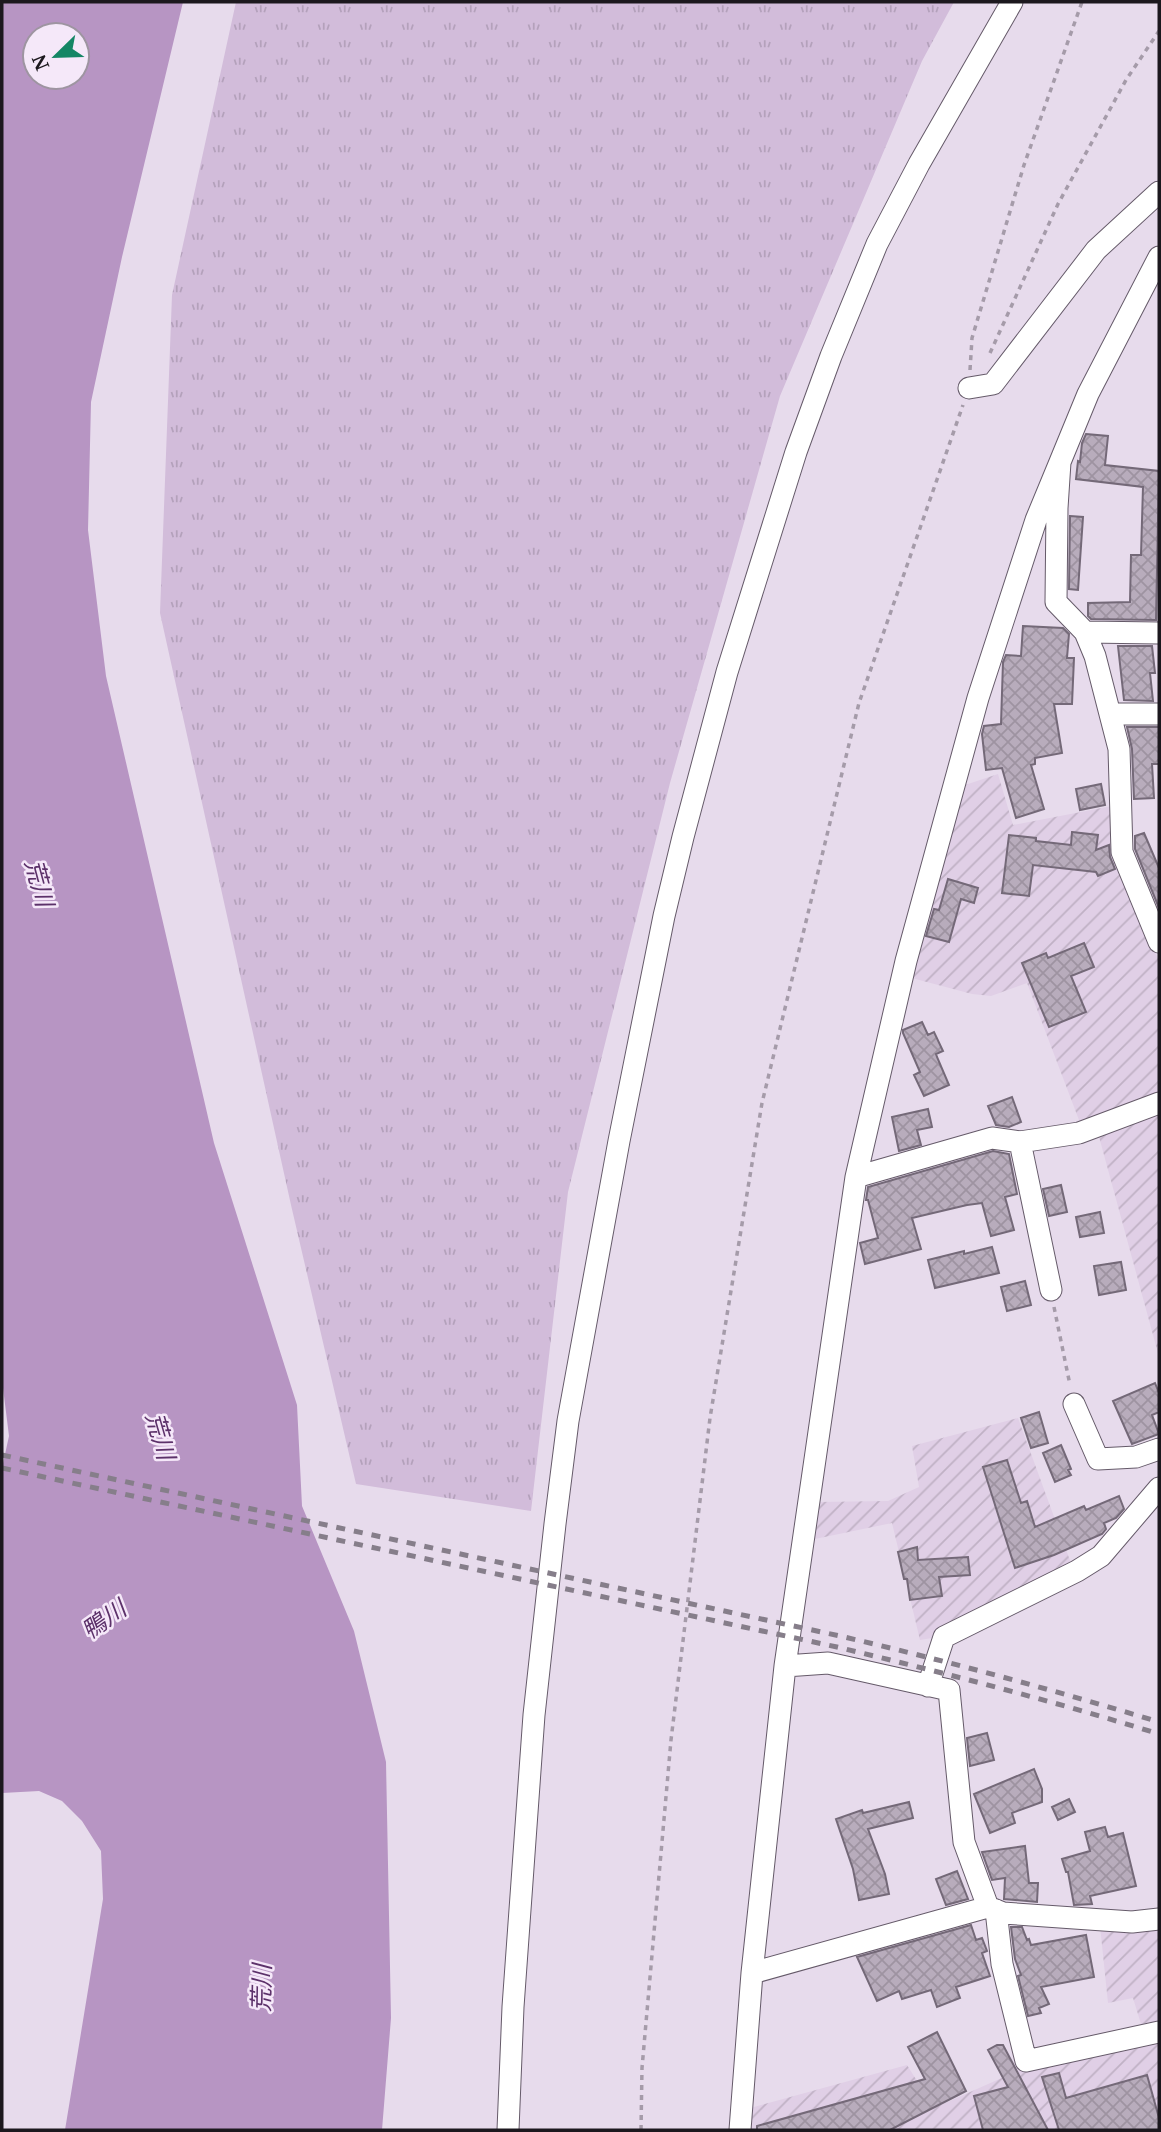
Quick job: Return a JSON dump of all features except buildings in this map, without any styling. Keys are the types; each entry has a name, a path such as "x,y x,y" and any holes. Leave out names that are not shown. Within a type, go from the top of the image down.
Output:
{"street":[{"path":"508,2130 513,2007 533,1729 568,1422 619,1141 664,916 727,672 796,452 831,356 877,244 919,164 1012,2"},
{"path":"969,387 993,384 1096,250 1159,192"},
{"path":"740,2130 751,1973 785,1666 856,1177 905,961 978,698 1036,520 1088,394 1159,257"},
{"path":"1060,462 1056,602 1085,632 1096,656 1119,750 1122,852 1159,942"},
{"path":"1085,632 1159,633"},
{"path":"1111,714 1159,714"},
{"path":"856,1177 992,1138 1020,1142 1079,1133 1159,1103"},
{"path":"1020,1142 1051,1290"},
{"path":"1074,1404 1098,1459 1136,1457 1159,1449"},
{"path":"928,1686 944,1637 1077,1571 1101,1556 1159,1488"},
{"path":"785,1666 828,1663 949,1690 964,1842 992,1908 1002,1964 1026,2061 1159,2032"},
{"path":"751,1973 992,1908 1003,1913 1132,1922 1159,1919"}],"path":[{"path":"641,2130 642,2068 676,1700 710,1418 762,1103 859,703 969,387 972,338 1024,165 1082,2"},
{"path":"990,353 1058,204 1126,80 1159,31"},
{"path":"1051,1290 1074,1404"}],"shaded area":[{"path":"998,774 1013,825 1112,806 1115,857 1159,961 1159,1097 1082,1128 1027,983 991,996 972,994 908,977 962,786"},
{"path":"1159,1113 1159,1357 1098,1133"},
{"path":"1018,1418 1072,1566 932,1638 920,1640 892,1523 810,1540 816,1502 888,1501 919,1487 912,1446"},
{"path":"1159,1925 1159,2021 1141,2024 1133,1998 1108,2003 1100,1926"},
{"path":"1159,2036 1159,2130 749,2130 750,2108 907,2065 934,2108 1031,2065"}],"green space":[{"path":"236,2 954,2 922,61 780,396 670,783 568,1192 531,1511 356,1484 291,1205 160,613 172,295"}],"water":[{"path":"2,2 183,2 122,257 91,402 88,530 106,676 214,1143 297,1405 302,1506 354,1631 386,1762 391,2018 382,2130 65,2130 103,1899 101,1851 82,1821 62,1801 39,1791 2,1793 2,1468 9,1436 2,1380"}],"railway":[{"path":"2,1455 840,1636 1000,1676 1159,1722"},
{"path":"2,1468 837,1647 999,1688 1159,1734"}],"water label":[{"name":"荒川","path":"39,883"},
{"name":"荒川","path":"160,1436"},
{"name":"鴨川","path":"104,1620"},
{"name":"荒川","path":"262,1988"}]}
